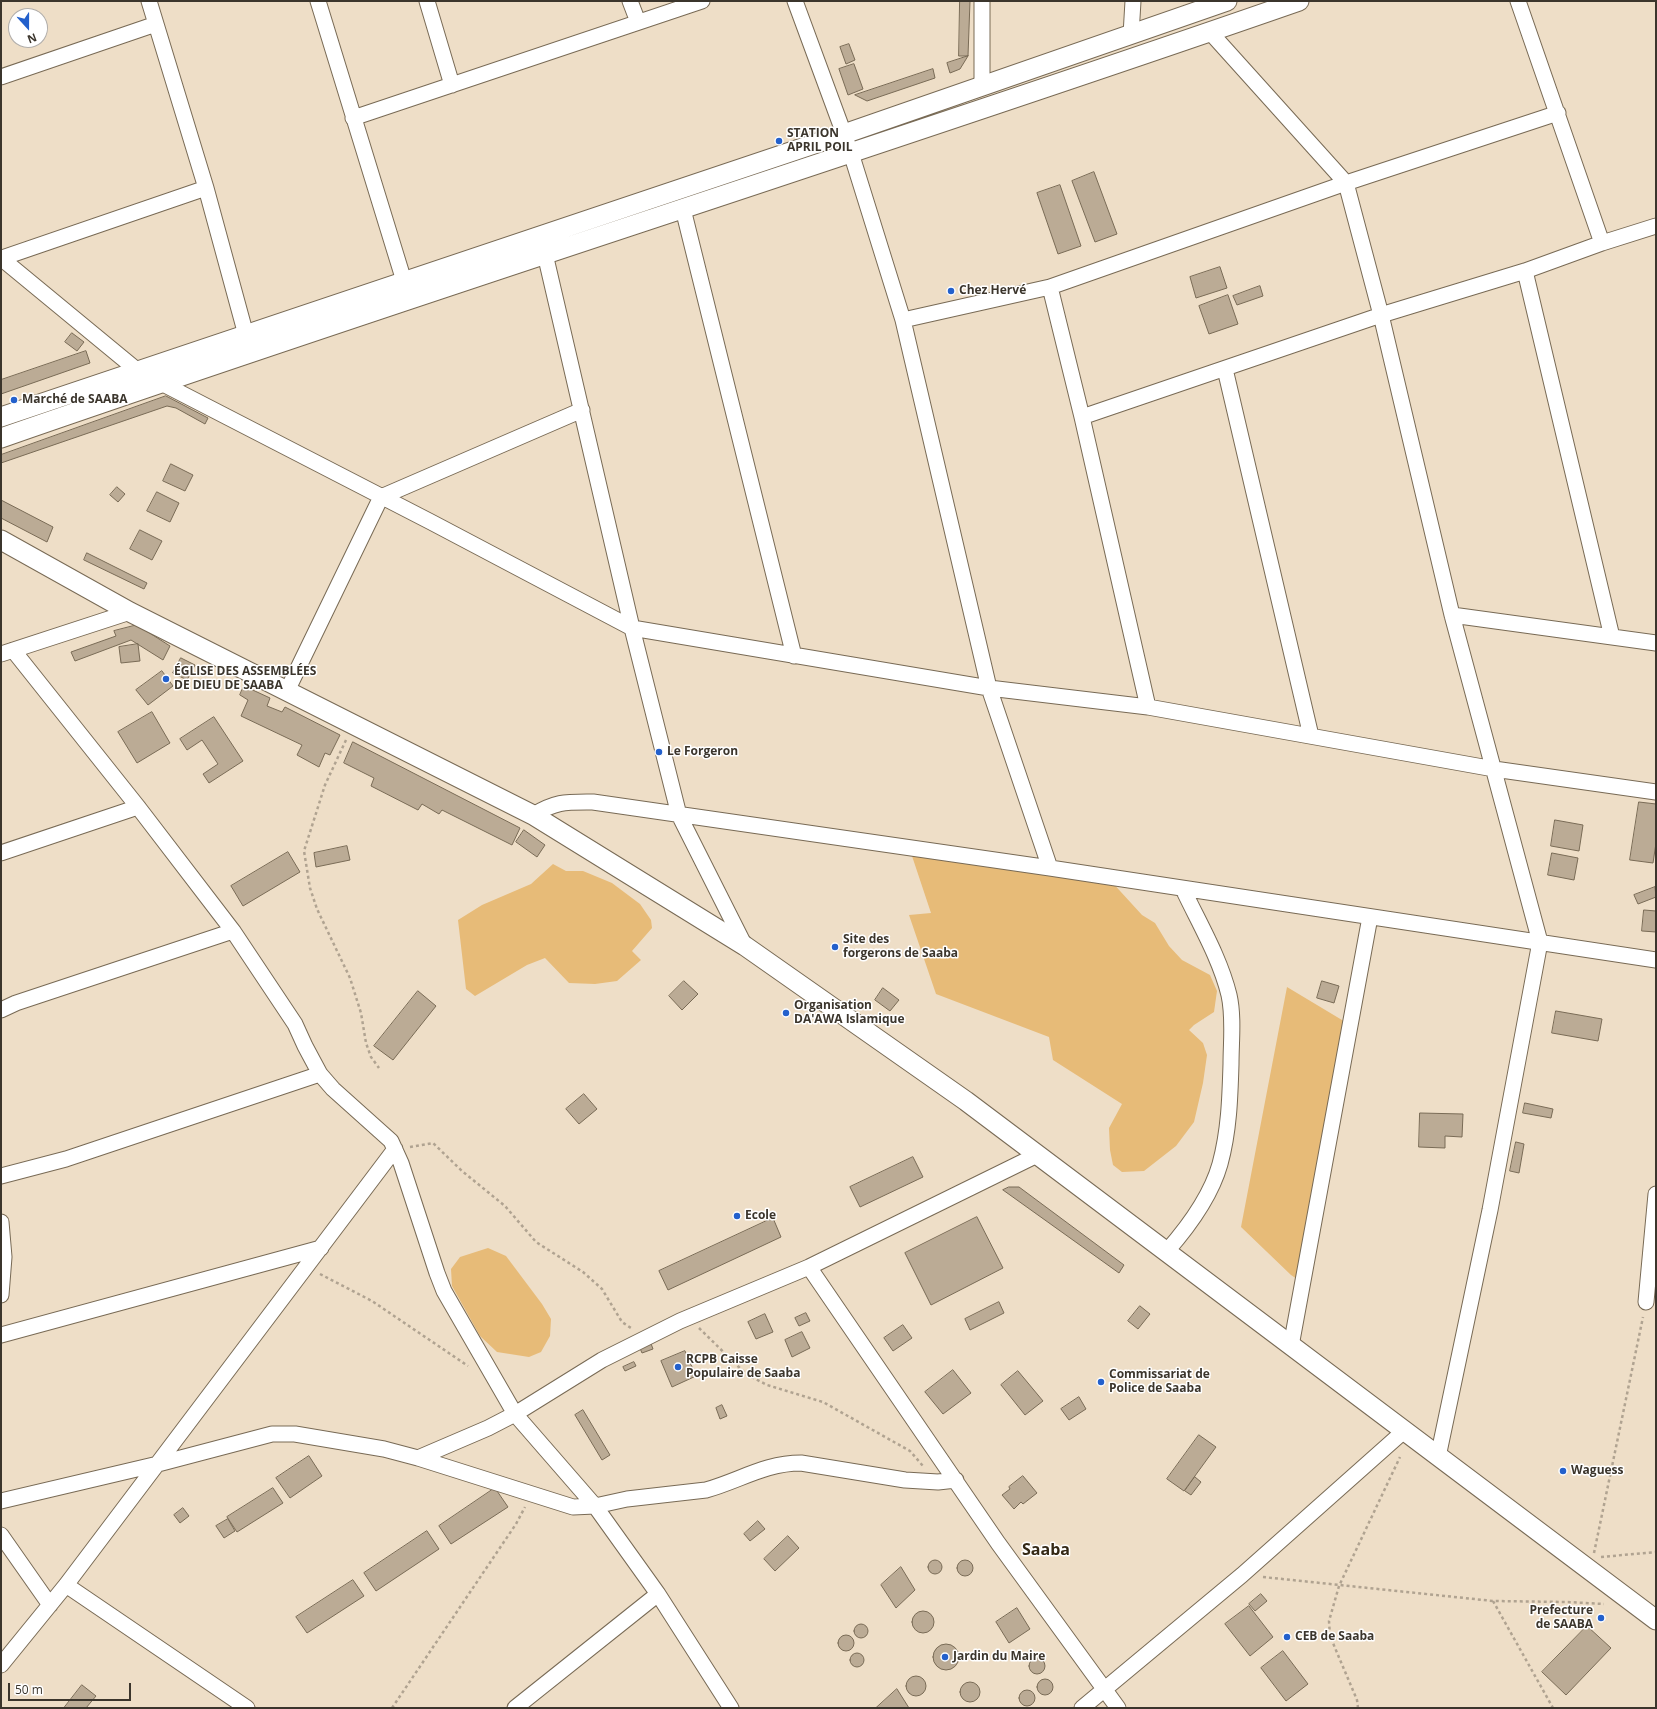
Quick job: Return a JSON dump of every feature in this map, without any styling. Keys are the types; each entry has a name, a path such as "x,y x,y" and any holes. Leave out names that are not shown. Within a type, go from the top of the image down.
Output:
{"street":[{"path":"150,1 206,188 250,352"},
{"path":"318,1 404,281"},
{"path":"427,1 452,84"},
{"path":"630,1 638,22"},
{"path":"353,118 702,1"},
{"path":"795,1 851,153 903,320 989,688 1050,868"},
{"path":"982,1 982,86"},
{"path":"1131,35 1132,1"},
{"path":"1,417 844,134 1227,1"},
{"path":"1,438 250,352 851,153 1299,1"},
{"path":"1518,1 1602,243"},
{"path":"1,78 156,24"},
{"path":"1210,32 1346,183 1381,315 1452,615 1540,942 1490,1210 1438,1457"},
{"path":"903,320 1050,287 1346,183 1558,113"},
{"path":"2,258 206,188"},
{"path":"683,209 794,656"},
{"path":"1082,417 1381,315 1525,271 1602,243 1656,226"},
{"path":"545,254 632,628 680,815 745,946"},
{"path":"2,258 138,371 632,628 989,688 1148,707 1494,769 1656,792"},
{"path":"1525,271 1612,637"},
{"path":"1050,287 1082,417 1148,707"},
{"path":"1225,369 1311,736"},
{"path":"287,691 381,497 582,410"},
{"path":"1,540 130,612 532,815 745,946 966,1101 1167,1251 1407,1434 1590,1564 1656,1620"},
{"path":"130,612 7,652 138,807 233,930 295,1024 304,1046 320,1074 333,1089 385,1135 395,1149 444,1292 515,1414 595,1506 658,1594 731,1708"},
{"path":"1452,615 1656,644"},
{"path":"532,815 548,806 564,802 593,802 1050,868 1656,960"},
{"path":"1,853 138,807"},
{"path":"1167,1251 1186,1228 1203,1203 1220,1164 1229,1116 1232,1023 1229,996 1219,964 1183,889"},
{"path":"1291,1346 1370,917"},
{"path":"1,1010 16,1003 233,930"},
{"path":"1,1176 66,1159 320,1074"},
{"path":"1,1665 66,1585 395,1149"},
{"path":"418,1458 481,1432 515,1414 602,1360 680,1321 809,1267 1037,1155"},
{"path":"1646,1302 1656,1194"},
{"path":"1,1222 4,1257 1,1295"},
{"path":"1,1335 321,1248"},
{"path":"809,1267 998,1543 1106,1689 1118,1708"},
{"path":"1,1501 158,1464 272,1434 295,1434 310,1436 384,1449 418,1458 573,1507 595,1506 627,1499 706,1490 768,1467 790,1463 905,1480 938,1482 956,1480"},
{"path":"1082,1708 1242,1575 1407,1434"},
{"path":"1,1535 50,1605"},
{"path":"66,1585 247,1708"},
{"path":"515,1708 658,1594"}],"path":[{"path":"354,724 325,785 304,851 310,888 316,909 350,978 361,1013 366,1043 371,1057 379,1068"},
{"path":"395,1149 432,1143 462,1171 505,1206 536,1242 582,1272 602,1289 622,1322 632,1328"},
{"path":"306,1268 332,1279 372,1301 474,1370"},
{"path":"1646,1302 1597,1541 1590,1564 1656,1552"},
{"path":"680,1321 694,1323 746,1374 767,1385 823,1402 910,1451 938,1482"},
{"path":"1358,1708 1357,1700 1330,1636 1329,1621 1339,1586 1407,1434"},
{"path":"392,1708 516,1524 532,1495"},
{"path":"1242,1575 1493,1601 1607,1604"},
{"path":"1493,1601 1553,1708"}],"shaded area":[{"path":"910,850 1110,880 1142,915 1155,923 1169,946 1182,960 1210,975 1217,991 1214,1012 1189,1030 1203,1043 1207,1055 1203,1083 1194,1122 1176,1146 1144,1171 1122,1172 1113,1165 1110,1150 1109,1128 1122,1104 1053,1060 1049,1037 936,994 909,915 931,913"},
{"path":"553,864 566,871 583,871 612,883 640,904 651,920 652,928 632,951 641,960 617,981 595,984 569,983 545,958 527,965 475,996 466,989 458,920 482,905 531,884"},
{"path":"1287,987 1347,1023 1297,1279 1241,1227"},
{"path":"488,1248 506,1256 542,1304 551,1319 550,1336 541,1352 529,1357 497,1352 480,1336 452,1286 451,1269 460,1257"}],"building":[{"path":"960,1 970,1 968,56 959,56"},
{"path":"849,44 855,60 846,64 840,47"},
{"path":"968,56 960,69 950,73 947,63"},
{"path":"854,64 863,89 848,95 839,69"},
{"path":"933,69 935,78 867,101 855,95"},
{"path":"1094,172 1117,234 1095,242 1072,181"},
{"path":"1060,185 1081,246 1058,254 1037,193"},
{"path":"1220,267 1227,288 1196,298 1190,277"},
{"path":"1260,286 1263,296 1237,305 1233,296"},
{"path":"1228,295 1238,324 1209,334 1199,306"},
{"path":"72,333 84,342 77,351 65,342"},
{"path":"86,351 90,363 1,394 1,380"},
{"path":"166,396 208,418 205,424 176,408 167,406 1,463 1,455"},
{"path":"171,464 193,475 185,491 163,481"},
{"path":"117,487 125,494 118,502 110,495"},
{"path":"157,492 179,503 170,522 147,511"},
{"path":"1,500 53,527 47,542 1,518"},
{"path":"140,530 162,541 152,560 130,549"},
{"path":"87,553 147,583 144,589 84,560"},
{"path":"137,625 170,646 163,660 131,640 75,661 71,652 116,636 114,631"},
{"path":"138,644 140,661 121,663 119,647"},
{"path":"181,658 195,665 187,680 173,673"},
{"path":"162,671 173,686 148,705 136,690"},
{"path":"244,686 270,698 267,706 282,712 285,707 340,735 330,755 325,753 319,767 297,755 302,745 241,716 248,700 240,695"},
{"path":"152,712 170,743 137,763 118,732"},
{"path":"214,717 243,761 209,783 203,774 218,764 202,740 187,750 180,739"},
{"path":"353,742 520,828 512,845 442,810 439,814 422,804 418,810 371,786 374,778 344,763"},
{"path":"1639,802 1656,804 1656,843 1653,863 1630,860"},
{"path":"1555,820 1583,825 1579,851 1551,846"},
{"path":"524,830 545,845 537,857 516,842"},
{"path":"347,846 350,860 316,867 314,853"},
{"path":"288,852 300,872 243,906 231,886"},
{"path":"1552,853 1578,858 1574,880 1548,875"},
{"path":"1655,887 1656,897 1638,904 1634,895"},
{"path":"1644,910 1656,911 1656,932 1642,931"},
{"path":"684,981 698,994 682,1010 669,996"},
{"path":"1322,981 1339,986 1334,1003 1317,998"},
{"path":"883,988 899,1000 890,1011 875,1000"},
{"path":"418,991 436,1006 393,1060 374,1046"},
{"path":"1556,1011 1602,1019 1598,1041 1552,1033"},
{"path":"584,1094 597,1109 579,1124 566,1109"},
{"path":"1525,1103 1553,1109 1551,1118 1523,1113"},
{"path":"1420,1113 1463,1114 1462,1137 1445,1136 1445,1148 1419,1147"},
{"path":"1516,1142 1524,1144 1519,1173 1510,1171"},
{"path":"913,1157 923,1177 860,1207 850,1187"},
{"path":"1009,1187 1019,1187 1124,1265 1119,1273 1003,1190"},
{"path":"977,1217 1003,1268 931,1305 905,1253"},
{"path":"773,1218 781,1237 668,1290 659,1271"},
{"path":"999,1302 1004,1313 970,1330 965,1319"},
{"path":"1140,1306 1150,1314 1138,1329 1128,1321"},
{"path":"806,1313 810,1321 799,1326 795,1318"},
{"path":"765,1314 773,1332 756,1339 748,1322"},
{"path":"903,1325 912,1338 893,1351 884,1338"},
{"path":"802,1332 810,1348 792,1357 785,1340"},
{"path":"650,1341 653,1349 642,1353 639,1346"},
{"path":"685,1351 696,1376 672,1387 661,1361"},
{"path":"634,1362 636,1366 625,1371 623,1367"},
{"path":"953,1370 971,1393 943,1414 925,1392"},
{"path":"1018,1371 1043,1401 1025,1415 1001,1385"},
{"path":"1079,1397 1086,1409 1069,1420 1061,1409"},
{"path":"722,1405 727,1416 720,1419 716,1408"},
{"path":"583,1410 610,1455 602,1460 575,1415"},
{"path":"1199,1435 1216,1447 1184,1491 1167,1479"},
{"path":"309,1456 322,1476 290,1498 276,1478"},
{"path":"1023,1476 1037,1493 1023,1504 1021,1502 1014,1509 1002,1495 1010,1489 1009,1487"},
{"path":"1195,1477 1201,1482 1191,1495 1185,1491"},
{"path":"273,1488 283,1503 237,1532 227,1517"},
{"path":"495,1488 508,1507 451,1544 439,1526"},
{"path":"183,1508 189,1516 180,1523 174,1515"},
{"path":"228,1519 235,1531 224,1538 216,1526"},
{"path":"758,1521 765,1529 750,1541 744,1534"},
{"path":"427,1531 439,1549 376,1591 364,1573"},
{"path":"788,1536 799,1548 775,1571 764,1559"},
{"path":"935,1560 940,1562 942,1567 940,1572 935,1574 930,1572 928,1567 930,1562"},
{"path":"965,1560 972,1565 973,1568 968,1575 965,1576 958,1571 957,1568 962,1561"},
{"path":"901,1567 915,1590 896,1608 881,1585"},
{"path":"353,1580 364,1596 307,1633 296,1617"},
{"path":"1261,1594 1267,1601 1255,1611 1249,1604"},
{"path":"1249,1606 1273,1637 1250,1656 1225,1624"},
{"path":"1017,1608 1030,1629 1009,1643 996,1622"},
{"path":"923,1611 931,1614 934,1622 931,1630 923,1633 915,1630 912,1622 915,1614"},
{"path":"858,1624 864,1624 868,1628 868,1634 864,1638 858,1638 854,1634 854,1628"},
{"path":"1587,1626 1611,1648 1566,1695 1542,1672"},
{"path":"846,1635 853,1640 854,1643 849,1650 846,1651 839,1646 838,1643 843,1636"},
{"path":"946,1644 955,1648 959,1657 955,1666 946,1670 937,1666 933,1657 937,1648"},
{"path":"1283,1651 1308,1684 1286,1701 1261,1668"},
{"path":"857,1653 862,1655 864,1660 862,1665 857,1667 852,1665 850,1660 852,1655"},
{"path":"1037,1658 1043,1660 1045,1666 1043,1672 1037,1674 1031,1672 1029,1666 1031,1660"},
{"path":"916,1676 923,1679 926,1686 923,1693 916,1696 909,1693 906,1686 909,1679"},
{"path":"1045,1679 1051,1681 1053,1687 1051,1693 1045,1695 1039,1693 1037,1687 1039,1681"},
{"path":"970,1682 977,1685 980,1692 977,1699 970,1702 963,1699 960,1692 963,1685"},
{"path":"82,1685 96,1696 86,1708 64,1708"},
{"path":"897,1689 909,1708 876,1708"},
{"path":"1024,1690 1030,1690 1035,1695 1033,1704 1030,1706 1024,1706 1019,1701 1019,1695"}],"place":[{"name":"STATION APRIL POIL","path":"779,141"},
{"name":"Chez Hervé","path":"951,291"},
{"name":"Marché de SAABA","path":"14,400"},
{"name":"ÉGLISE DES ASSEMBLÉES DE DIEU DE SAABA","path":"166,679"},
{"name":"Le Forgeron","path":"659,752"},
{"name":"Site des forgerons de Saaba","path":"835,947"},
{"name":"Organisation DA'AWA Islamique","path":"786,1013"},
{"name":"Ecole","path":"737,1216"},
{"name":"RCPB Caisse Populaire de Saaba","path":"678,1367"},
{"name":"Commissariat de Police de Saaba","path":"1101,1382"},
{"name":"Waguess","path":"1563,1471"},
{"name":"Prefecture de SAABA","path":"1601,1618"},
{"name":"CEB de Saaba","path":"1287,1637"},
{"name":"Jardin du Maire","path":"945,1657"}],"district":[{"name":"Saaba","path":"1046,1550"}]}
